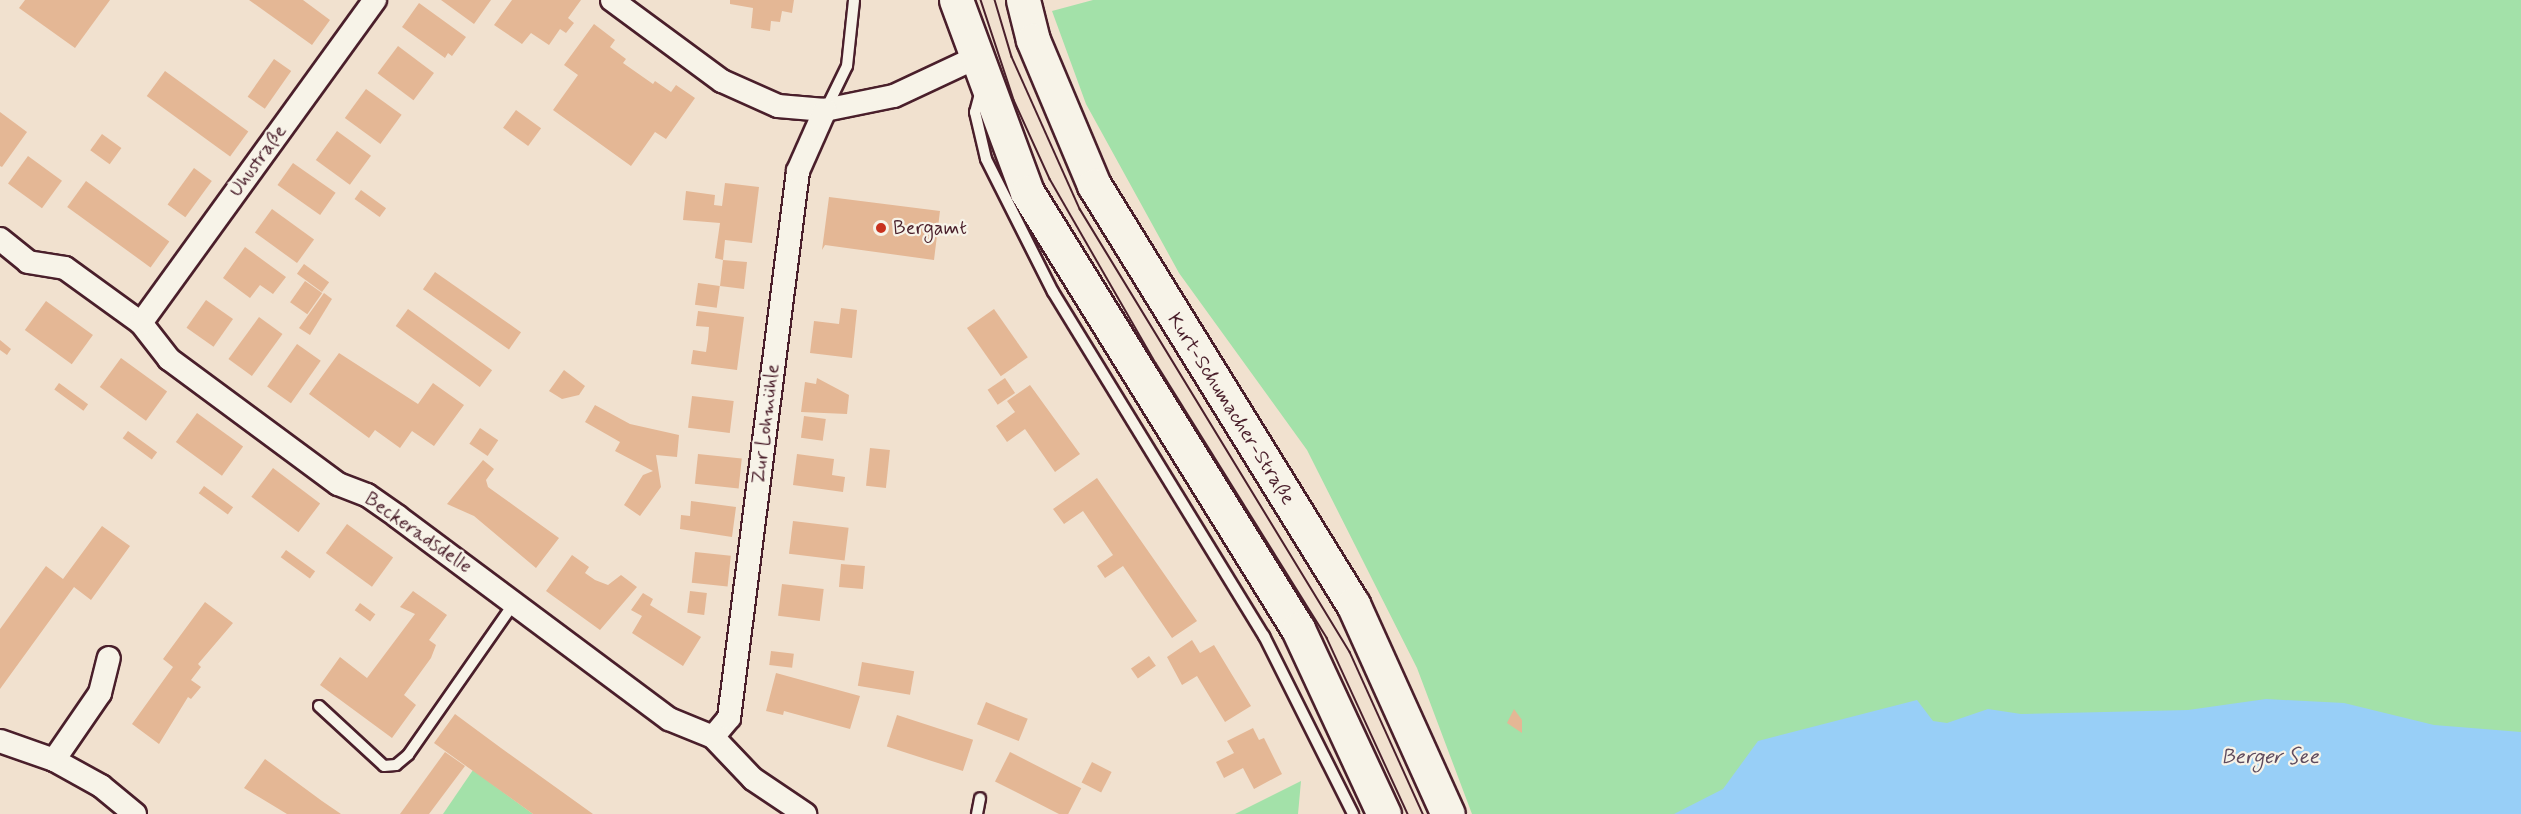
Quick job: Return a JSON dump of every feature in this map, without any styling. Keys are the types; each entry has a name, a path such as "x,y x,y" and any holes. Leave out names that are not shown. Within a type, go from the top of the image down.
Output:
{"main road":[{"path":"956,0 979,70 1027,192 1298,629 1384,814"},
{"name":"Kurt-Schumacher-Straße","path":"1023,0 1033,40 1094,185 1353,604 1448,814"}],"street":[{"name":"Uhustraße","path":"141,323 375,0"},
{"path":"612,0 722,81 778,106 825,110 894,96 979,70"},
{"name":"Zur Lohmühle","path":"713,737 729,718 798,171 825,110"},
{"name":"Beckeradsdelle","path":"0,239 28,262 65,268 141,323 169,359 338,484 367,495 391,511 669,719 713,737 753,779 805,814"},
{"path":"54,760 100,693 109,658"},
{"path":"0,741 54,760 101,786 135,814"}],"lane":[{"path":"825,110 847,66 854,0"},
{"path":"979,70 975,112 986,159 1053,292 1264,636 1353,814"},
{"path":"319,706 384,766 396,765 408,755 514,603"},
{"path":"977,814 980,798"}],"green space":[{"path":"1093,0 2521,0 2521,814 1472,814 1417,668 1307,450 1179,273 1086,104 1052,11"},
{"path":"473,770 533,814 443,814"},
{"path":"1301,781 1298,814 1235,814"}],"water":[{"name":"Berger See","path":"2266,699 2344,703 2434,725 2521,732 2521,814 1674,814 1723,789 1758,741 1917,700 1933,721 1947,723 1988,709 2021,714 2188,710"}],"building":[{"path":"25,0 110,0 75,48 19,8"},
{"path":"249,0 303,0 330,20 312,45"},
{"path":"441,0 491,0 474,24"},
{"path":"512,0 581,0 568,18 574,23 566,33 560,29 549,45 531,33 522,44 494,25"},
{"path":"730,0 794,0 792,13 782,11 780,22 771,21 770,31 751,28 753,8 730,4"},
{"path":"419,3 466,37 452,56 448,53 445,58 402,27"},
{"path":"594,24 615,40 610,47 626,59 623,63 653,84 655,81 671,92 676,85 695,98 666,139 655,132 631,166 553,110 578,75 564,65"},
{"path":"398,46 434,73 413,100 378,73"},
{"path":"274,59 291,71 265,109 248,97"},
{"path":"165,71 248,132 230,157 147,96"},
{"path":"366,89 402,115 380,144 345,118"},
{"path":"516,110 541,128 528,146 503,128"},
{"path":"0,112 27,132 2,167 0,166"},
{"path":"337,131 371,156 350,185 316,160"},
{"path":"102,134 121,148 110,164 90,150"},
{"path":"28,156 62,181 42,208 8,184"},
{"path":"293,163 336,193 320,215 278,185"},
{"path":"194,168 212,181 185,217 168,204"},
{"path":"86,181 169,242 151,267 67,207"},
{"path":"725,183 759,187 752,243 725,240 723,260 715,258 720,223 683,220 686,191 715,195 714,205 722,206"},
{"path":"361,190 386,208 380,217 355,199"},
{"name":"Bergamt","path":"829,197 940,211 934,260 825,245 822,250"},
{"path":"272,209 314,240 297,263 255,232"},
{"path":"245,247 286,277 273,294 260,285 250,298 223,278"},
{"path":"723,260 747,262 744,289 720,286"},
{"path":"304,264 329,282 322,292 297,274"},
{"path":"435,272 521,332 509,349 423,289"},
{"path":"305,281 322,293 307,314 290,302"},
{"path":"698,283 720,286 717,308 695,305"},
{"path":"324,293 332,299 310,335 299,328"},
{"path":"206,300 233,319 214,347 186,328"},
{"path":"46,301 93,335 72,364 25,330"},
{"path":"841,308 857,310 852,358 810,353 814,321 839,324"},
{"path":"408,309 492,370 480,387 396,326"},
{"path":"994,309 1028,357 1001,376 967,328"},
{"path":"698,311 744,317 737,370 691,364 693,350 706,352 708,339 709,327 696,326"},
{"path":"259,317 282,334 252,376 228,359"},
{"path":"0,340 11,349 7,355 0,350"},
{"path":"297,344 321,361 291,403 267,387"},
{"path":"339,353 418,404 433,383 464,405 434,446 412,431 400,448 375,430 369,438 309,394"},
{"path":"121,358 167,392 146,421 100,387"},
{"path":"564,370 585,386 579,395 562,399 549,391"},
{"path":"817,378 849,395 847,414 801,412 805,382 816,384"},
{"path":"1005,378 1015,393 998,405 988,390"},
{"path":"59,383 88,404 83,411 54,389"},
{"path":"1030,385 1080,454 1055,472 1025,429 1007,442 996,426 1015,412 1007,401"},
{"path":"692,396 734,401 730,433 688,428"},
{"path":"595,405 630,424 679,435 677,457 656,455 661,487 640,516 624,505 643,475 653,471 615,451 620,442 585,422"},
{"path":"197,413 243,447 222,476 176,442"},
{"path":"804,416 826,419 823,441 801,438"},
{"path":"480,428 498,440 488,456 469,444"},
{"path":"128,431 157,452 152,459 123,438"},
{"path":"870,448 890,450 886,488 866,486"},
{"path":"698,454 742,459 739,488 695,484"},
{"path":"797,454 834,459 832,475 845,477 843,492 793,485"},
{"path":"483,460 494,469 486,480 488,487 559,538 536,568 474,516 447,504"},
{"path":"273,468 320,504 298,532 251,497"},
{"path":"1097,478 1197,621 1172,638 1123,566 1105,578 1097,566 1113,555 1083,511 1064,524 1053,509"},
{"path":"204,486 233,507 228,514 199,493"},
{"path":"691,501 736,507 732,537 680,529 681,515 690,516"},
{"path":"793,521 849,528 845,561 789,554"},
{"path":"347,524 393,558 372,587 326,553"},
{"path":"102,526 130,546 91,600 74,587 0,689 0,629 46,566 63,579"},
{"path":"286,550 315,571 310,578 281,557"},
{"path":"695,552 731,556 728,587 692,583"},
{"path":"572,555 589,567 585,573 595,580 608,585 621,575 637,587 600,630 546,591"},
{"path":"841,564 865,566 863,589 839,587"},
{"path":"782,584 824,589 820,621 778,616"},
{"path":"413,591 447,615 429,640 436,645 431,658 404,695 416,705 392,738 320,685 340,657 367,678 415,614 400,607"},
{"path":"690,591 707,593 704,615 687,613"},
{"path":"643,593 653,599 650,605 701,637 683,666 632,633 642,616 631,610"},
{"path":"205,602 233,623 198,664 201,667 191,680 201,687 191,699 188,697 159,744 132,724 173,667 163,659"},
{"path":"360,603 375,614 370,621 355,610"},
{"path":"1192,640 1200,653 1214,645 1251,706 1225,722 1197,676 1182,685 1167,657"},
{"path":"771,651 794,654 792,668 769,665"},
{"path":"1149,656 1156,666 1138,678 1131,669"},
{"path":"862,662 914,671 910,695 858,686"},
{"path":"776,673 860,696 850,729 784,711 783,715 766,711"},
{"path":"986,702 1028,719 1019,741 977,724"},
{"path":"1514,709 1522,720 1522,733 1507,723"},
{"path":"455,714 593,814 533,814 434,743"},
{"path":"897,715 973,740 963,771 887,746"},
{"path":"1253,728 1259,740 1264,738 1282,774 1254,789 1243,768 1224,778 1216,762 1234,753 1227,741"},
{"path":"445,752 465,766 429,814 400,814"},
{"path":"1010,752 1081,788 1068,814 1059,814 995,781"},
{"path":"265,759 341,814 287,814 244,788"},
{"path":"1092,762 1112,772 1101,792 1082,782"}],"tram line":[{"path":"981,0 1014,100 1050,179 1156,363 1327,638 1408,814"},
{"path":"995,0 1012,57 1080,209 1350,652 1423,814"}],"place":[{"name":"Bergamt","path":"881,228"}]}
